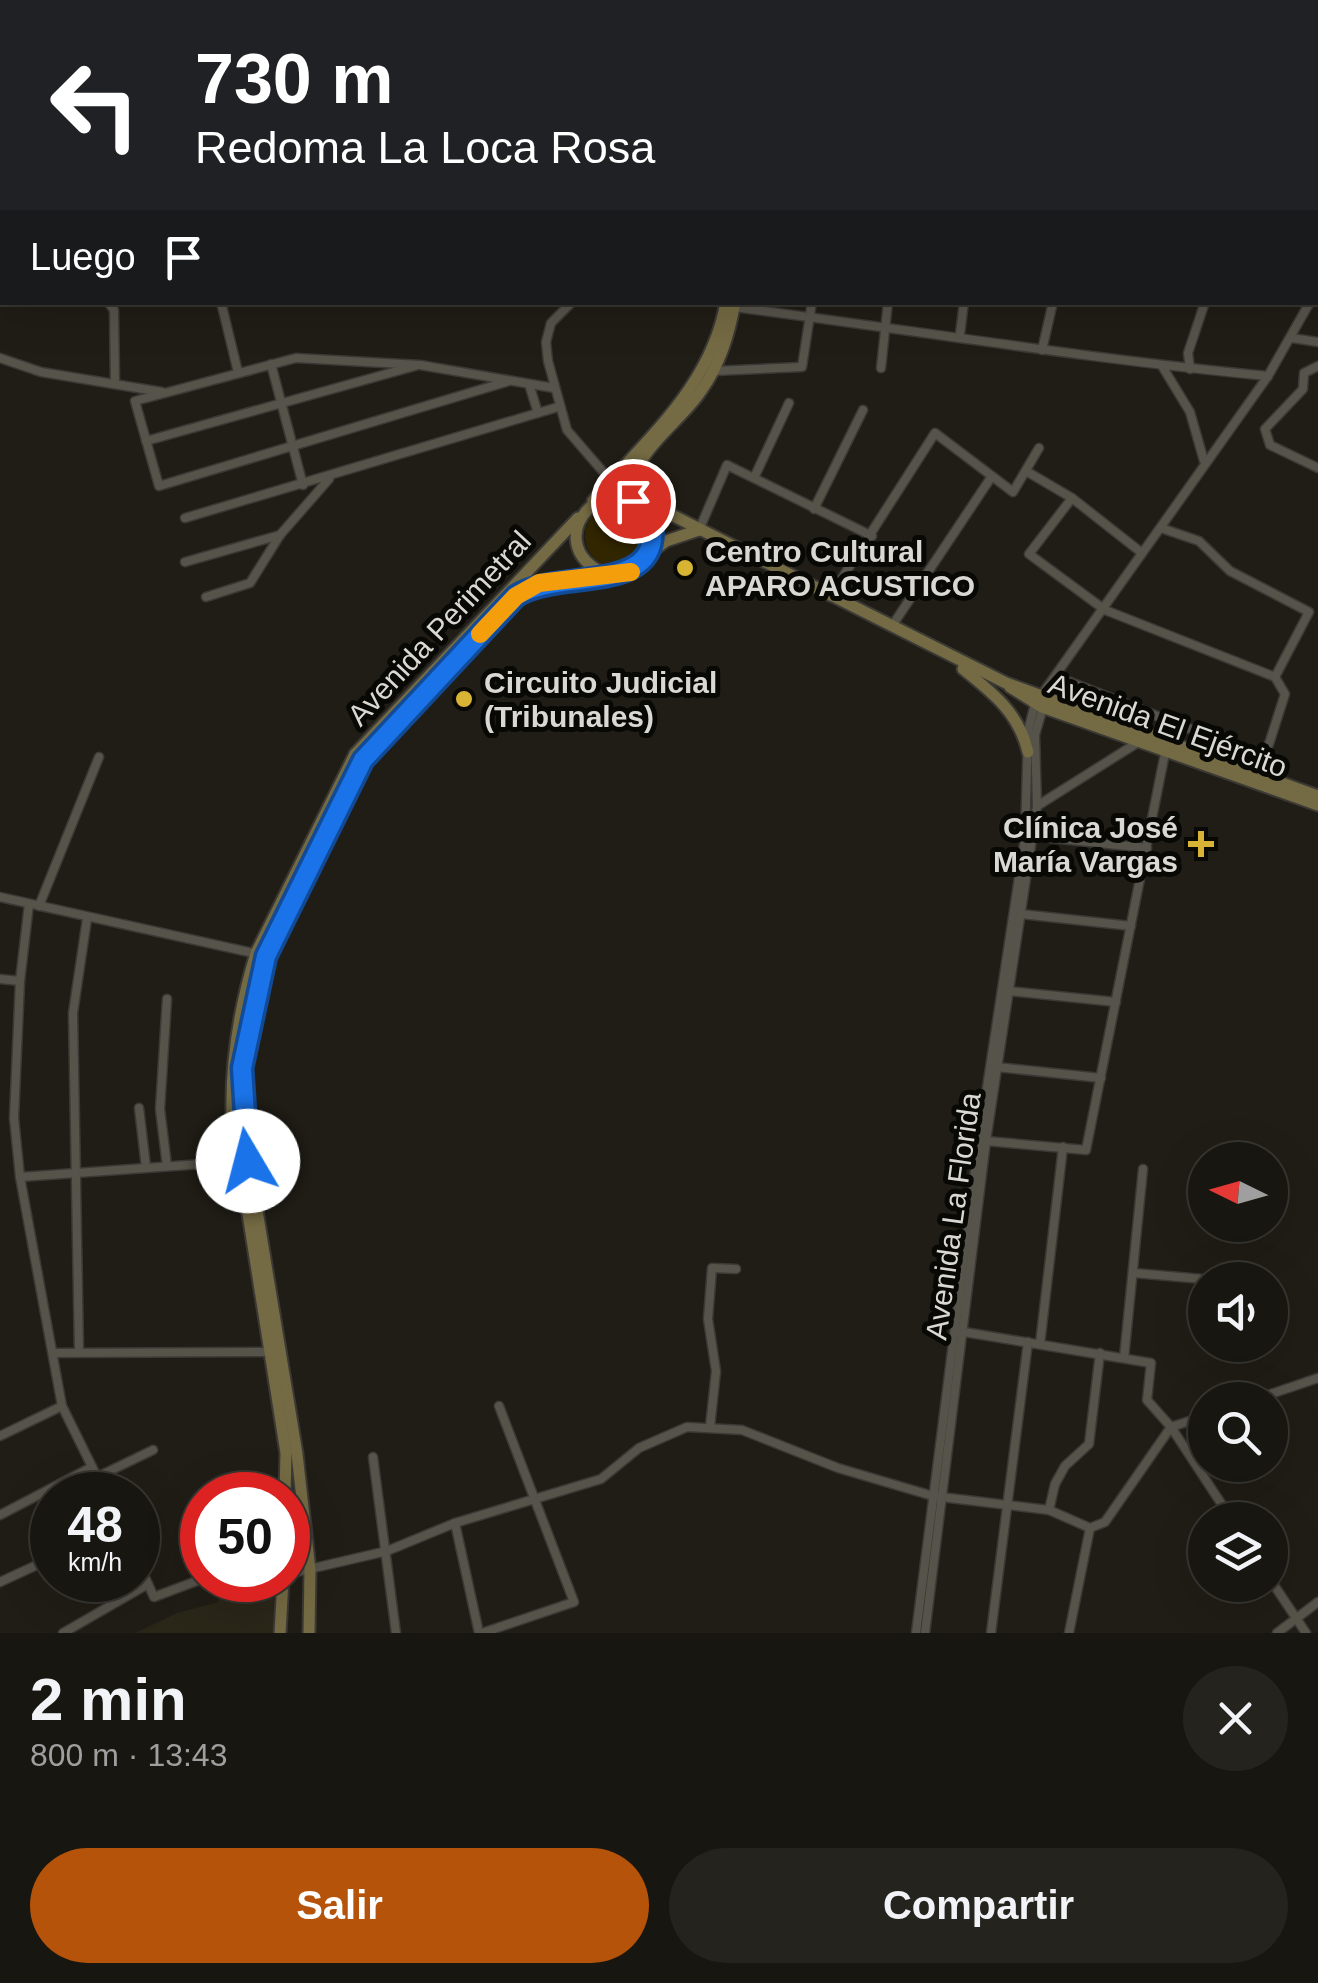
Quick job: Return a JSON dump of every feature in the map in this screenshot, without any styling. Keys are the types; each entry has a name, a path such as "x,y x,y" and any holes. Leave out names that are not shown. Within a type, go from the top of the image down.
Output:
{"main road":[{"path":"650,552 652,525 635,502 630,486 635,466 687,411 714,371 731,305"},
{"name":"Avenida Perimetral","path":"293,1472 243,1161 232,1068 262,955 355,754 681,404 702,374 731,305"},
{"path":"635,502 606,498 584,512 578,524 578,549 593,569 604,574 632,572 650,552 699,530"},
{"name":"Avenida El Ejército","path":"635,502 664,511 890,628 1137,743 1318,806"},
{"name":"Avenida Perimetral","path":"262,955 363,760 516,596 539,583 604,574"},
{"path":"944,654 1004,703 1021,727 1028,752"},
{"name":"Avenida El Ejército","path":"1041,700 1318,796"},
{"name":"Avenida Perimetral","path":"273,1352 286,1472"},
{"path":"280,1633 281,1602"},
{"name":"Avenida Perimetral","path":"309,1602 309,1633"}],"street":[{"path":"110,305 114,310 116,384"},
{"path":"222,305 238,372"},
{"path":"569,305 551,323 546,342 558,406 567,430 611,480"},
{"path":"738,305 960,334 1042,350 1268,376"},
{"path":"714,371 802,368 812,305"},
{"path":"881,368 888,305"},
{"path":"960,334 964,305"},
{"path":"1042,350 1052,305"},
{"path":"1190,368 1188,353 1203,305"},
{"path":"1220,1502 1171,1427 1147,1400 1151,1363 957,1331 1026,838 1028,752 1041,700 1204,462 1268,376 1308,305"},
{"path":"1292,338 1318,342"},
{"path":"0,358 40,372 163,392"},
{"path":"509,381 159,486 135,401 296,358 420,365 554,388"},
{"path":"270,364 303,485"},
{"path":"146,442 420,365"},
{"path":"1162,366 1190,412 1204,462"},
{"path":"1318,366 1304,373 1303,389 1265,429 1270,445 1318,468"},
{"path":"529,384 538,413"},
{"path":"754,478 789,403"},
{"path":"185,518 558,406"},
{"path":"814,508 864,410"},
{"path":"830,597 935,433 1013,492 1039,448"},
{"path":"699,530 727,465 872,536"},
{"path":"1026,471 1072,498 1142,553"},
{"path":"206,597 250,583 280,535 332,476"},
{"path":"890,628 992,476"},
{"path":"1072,498 1030,554 1105,610 1275,677 1284,694 1259,775"},
{"path":"1161,528 1199,541 1230,571 1308,612 1275,677"},
{"path":"185,562 280,535"},
{"path":"1056,677 1265,758"},
{"name":"Avenida La Florida","path":"925,1633 957,1331 1037,806 1035,736 1041,700"},
{"path":"1037,806 1137,743"},
{"path":"986,1141 1086,1150 1165,753"},
{"path":"40,906 99,757"},
{"path":"1032,836 1147,848"},
{"path":"0,897 262,955"},
{"path":"29,904 20,981 14,1118 20,1177 62,1406 94,1472"},
{"path":"1021,914 1131,926"},
{"path":"79,1352 73,1012 87,919"},
{"path":"0,979 20,981"},
{"path":"1009,991 1116,1002"},
{"path":"167,999 160,1109 167,1166"},
{"path":"996,1067 1101,1078"},
{"path":"140,1108 146,1167"},
{"path":"1040,1344 1063,1147"},
{"path":"20,1177 243,1161"},
{"path":"1124,1358 1143,1169"},
{"path":"710,1426 716,1371 708,1318 712,1268 736,1269"},
{"path":"1134,1273 1188,1278"},
{"path":"991,1633 1028,1342"},
{"path":"53,1353 273,1352"},
{"path":"1049,1510 1055,1484 1066,1466 1089,1444 1100,1353"},
{"path":"1288,1388 1318,1378"},
{"path":"0,1436 62,1406"},
{"path":"455,1523 480,1633 574,1602 499,1406"},
{"path":"310,1570 388,1551 455,1523 601,1479 662,1435 710,1426 742,1430 838,1468 937,1496 1049,1510 1090,1528 1104,1522 1171,1427 1188,1422"},
{"path":"107,1472 153,1450"},
{"path":"373,1458 396,1633"},
{"path":"0,1515 92,1467"},
{"path":"916,1633 937,1496"},
{"path":"1069,1633 1090,1528"},
{"path":"0,1582 30,1568"},
{"path":"64,1633 117,1602"},
{"path":"1285,1602 1306,1633"},
{"path":"1277,1633 1318,1602"}],"shaded area":[{"path":"616,505 638,514 647,536 638,558 616,567 594,558 585,536 594,514"},
{"path":"218,1602 274,1602 273,1633 135,1633 177,1613"}],"slow traffic":[{"path":"480,634 516,596 539,583 631,572"}],"place":[{"name":"Centro Cultural APARO ACUSTICO","path":"685,568"},
{"name":"Circuito Judicial (Tribunales)","path":"464,699"},
{"name":"Clínica José María Vargas","path":"1201,844"}],"route":[{"path":"248,1161 242,1068 257,984 266,956 363,760 527,588 539,583 632,572 643,563 654,538 652,525 646,512 633,501"}]}
